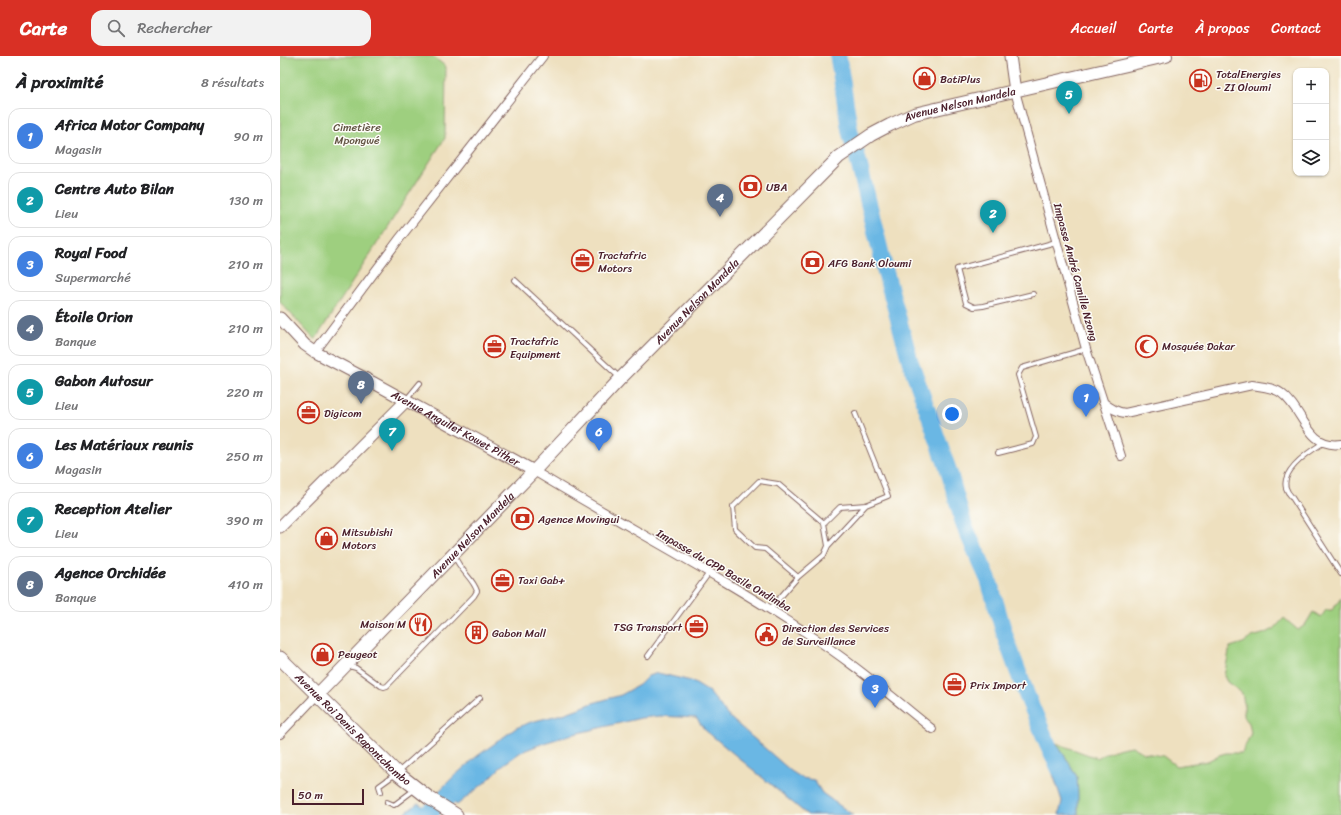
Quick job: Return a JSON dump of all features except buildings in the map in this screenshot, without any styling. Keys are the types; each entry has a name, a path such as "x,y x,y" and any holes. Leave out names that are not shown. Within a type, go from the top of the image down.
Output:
{"main road":[{"name":"Avenue Nelson Mandela","path":"317,695 534,471 621,378 838,157 871,135 914,114 1166,56"},
{"name":"Avenue Roi Denis Rapontchombo","path":"280,658 397,773 428,798 454,813"}],"street":[{"path":"315,352 400,238 543,56"},
{"path":"1010,56 1015,91"},
{"name":"Impasse André Camille Nzong","path":"1015,91 1086,349 1121,456"},
{"name":"Avenue Anguilet Kowet Pither","path":"280,318 305,345 315,352 534,471"},
{"path":"1103,401 1118,412 1125,413 1252,385 1269,388 1281,393 1288,399 1314,437 1323,443 1336,445 1341,444"},
{"path":"280,527 406,401"},
{"name":"Impasse du CPP Basile Ondimba","path":"534,471 804,630 932,729"},
{"path":"280,734 317,695"}],"lane":[{"path":"1033,294 974,307 966,303 957,269 1056,242"},
{"path":"515,280 621,378"},
{"path":"998,453 1033,444 1036,437 1018,376 1022,368 1086,349"},
{"path":"406,401 420,383"},
{"path":"824,523 840,507 866,505 888,496 855,413"},
{"path":"1323,443 1310,451 1290,470 1286,478 1286,487 1290,496 1341,574"},
{"path":"798,577 765,548 755,548 735,529 733,507 759,481 778,484 824,523 828,546"},
{"path":"770,609 798,577 824,555 828,546 866,505"},
{"path":"346,666 356,668 381,686 387,686 474,596 477,591 475,585 460,567 454,554"},
{"path":"648,656 709,573"},
{"path":"381,792 379,786 397,773 480,698"},
{"path":"387,802 394,805 416,788"}],"green space":[{"name":"Cimetière Mpongwé","path":"280,56 433,56 446,67 445,138 315,340 280,302"},
{"path":"1341,598 1341,815 1078,815 1077,777 1056,743 1097,758 1114,750 1132,746 1144,753 1163,756 1176,766 1208,761 1226,753 1242,753 1251,733 1249,723 1244,717 1242,693 1227,682 1224,676 1230,647 1243,643 1252,637 1274,629 1284,618 1298,630 1305,625 1313,612 1321,617 1326,610 1332,610"}],"water":[{"path":"658,673 691,681 709,692 727,715 791,771 802,778 814,780 822,793 853,815 808,815 705,730 696,718 660,716 641,718 570,735 521,752 504,764 488,780 457,805 438,792 476,757 516,728 531,722 566,713 621,695 639,685 648,676"},
{"path":"1056,743 1077,777 1078,815 1059,815 1062,801 1052,771 1045,756"},
{"path":"418,803 435,815 403,815"}],"waterway":[{"path":"838,56 850,132 910,361 949,472 964,525 989,581 1006,639 1027,696 1060,770"},
{"path":"425,815 465,785"}],"place":[{"name":"BatiPlus","path":"925,79"},
{"name":"TotalEnergies - ZI Oloumi","path":"1201,80"},
{"name":"Gabon Autosur","path":"1069,114"},
{"name":"UBA","path":"751,187"},
{"name":"Étoile Orion","path":"720,217"},
{"name":"Centre Auto Bilan","path":"993,233"},
{"name":"Tractafric Motors","path":"582,261"},
{"name":"AFG Bank Oloumi","path":"813,263"},
{"name":"Mosquée Dakar","path":"1146,346"},
{"name":"Tractafric Equipment","path":"495,347"},
{"name":"Agence Orchidée","path":"361,404"},
{"name":"Digicom","path":"309,413"},
{"name":"Africa Motor Company","path":"1086,417"},
{"name":"Reception Atelier","path":"392,451"},
{"name":"Les Matériaux reunis","path":"599,451"},
{"name":"Agence Movingui","path":"522,519"},
{"name":"Mitsubishi Motors","path":"327,538"},
{"name":"Taxi Gab+","path":"503,580"},
{"name":"Maison M","path":"421,624"},
{"name":"TSG Transport","path":"697,627"},
{"name":"Gabon Mall","path":"477,633"},
{"name":"Direction des Services de Surveillance","path":"766,634"},
{"name":"Peugeot","path":"323,654"},
{"name":"Prix Import","path":"954,685"},
{"name":"Royal Food","path":"875,708"}]}
